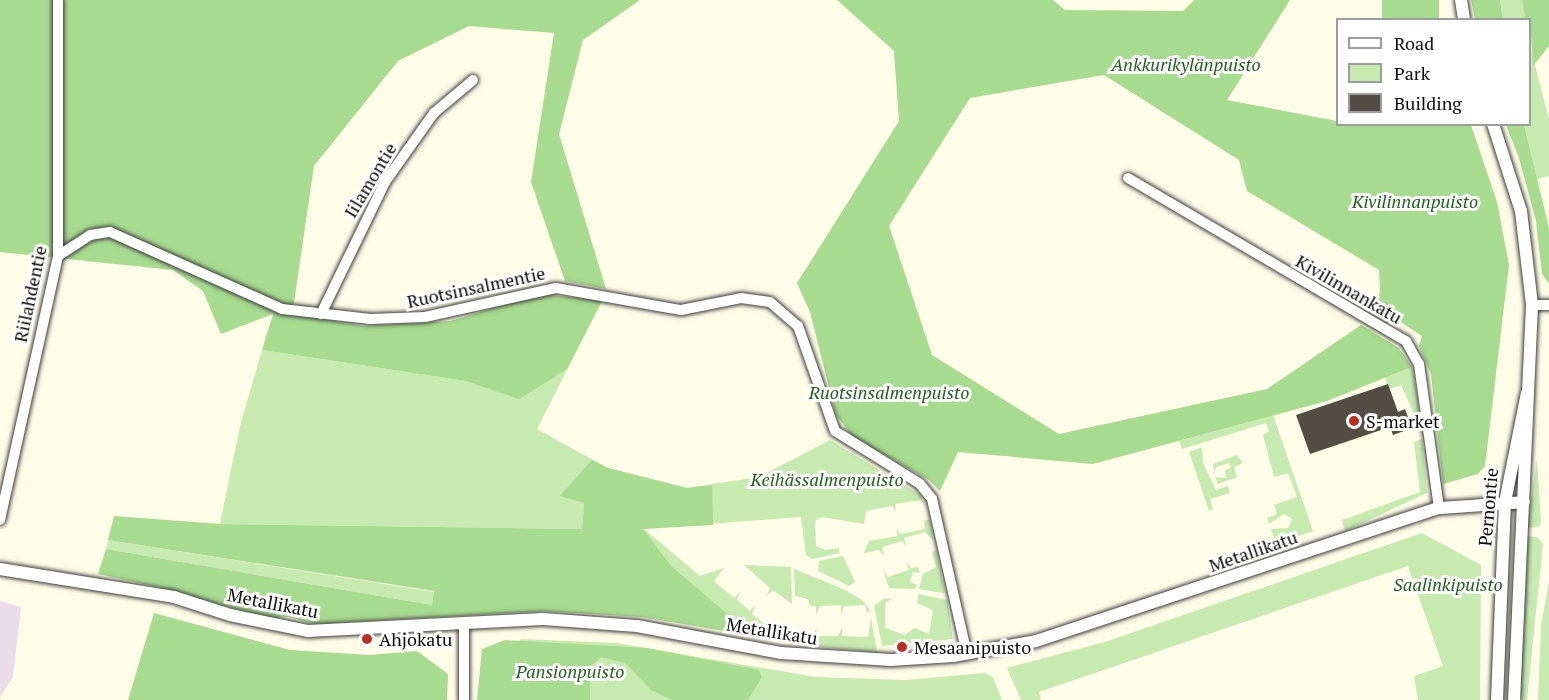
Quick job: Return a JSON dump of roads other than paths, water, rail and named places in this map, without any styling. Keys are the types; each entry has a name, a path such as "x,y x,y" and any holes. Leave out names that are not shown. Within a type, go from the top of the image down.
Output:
{"street":[{"name":"Riilahdentie","path":"0,520 58,256 58,0"},
{"path":"1461,0 1464,18"},
{"name":"Iilamontie","path":"321,314 385,182 434,113 473,80"},
{"name":"Pernontie","path":"1494,126 1521,211 1532,305 1514,700"},
{"name":"Kivilinnankatu","path":"1128,178 1406,341 1419,364 1439,508"},
{"name":"Ruotsinsalmentie","path":"58,256 90,235 110,232 282,309 321,314 425,317 556,288 681,310 741,298 770,302 791,316 835,431 928,492 967,654"},
{"path":"1532,305 1549,305"},
{"name":"Pernontie","path":"1497,700 1505,502 1527,392"},
{"name":"Metallikatu","path":"0,569 174,597 230,615 308,631 464,623 600,621 781,653 852,660 967,654 1065,633 1439,508 1524,502"},
{"path":"464,623 464,700"}],"place":[{"name":"S-market","path":"1354,421"},
{"name":"Ahjokatu","path":"367,639"},
{"name":"Mesaanipuisto","path":"902,647"}],"park label":[{"name":"Ankkurikylänpuisto","path":"1186,64"},
{"name":"Kivilinnanpuisto","path":"1415,201"},
{"name":"Ruotsinsalmenpuisto","path":"889,392"},
{"name":"Keihässalmenpuisto","path":"827,479"},
{"name":"Saalinkipuisto","path":"1448,584"},
{"name":"Pansionpuisto","path":"570,671"}]}
